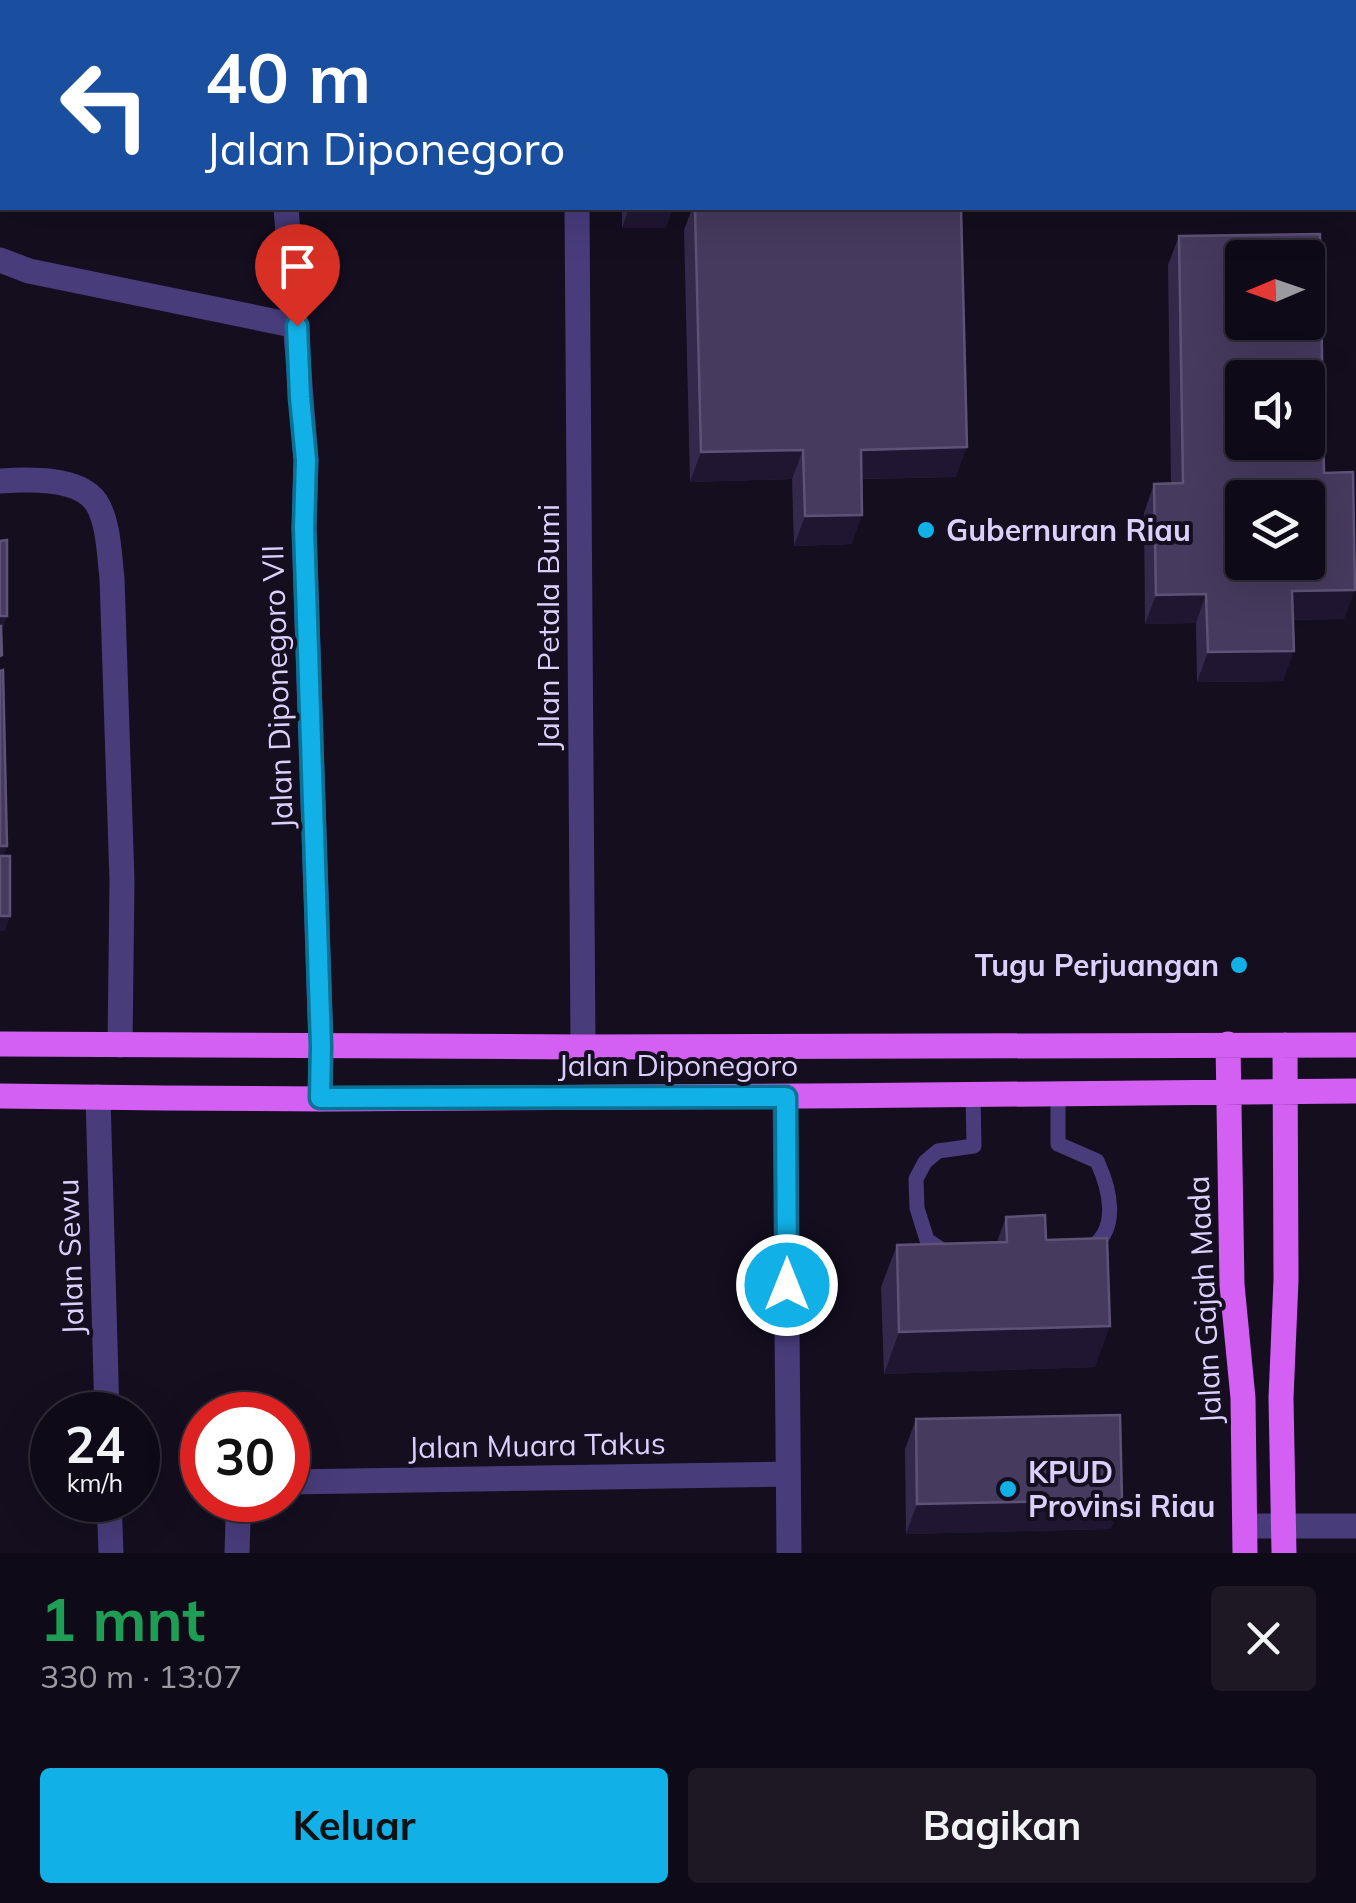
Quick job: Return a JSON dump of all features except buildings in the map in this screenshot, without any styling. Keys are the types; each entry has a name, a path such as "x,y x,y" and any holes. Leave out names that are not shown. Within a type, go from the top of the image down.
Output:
{"main road":[{"name":"Jalan Diponegoro","path":"0,1044 1356,1045"},
{"name":"Jalan Gajah Mada","path":"1228,1044 1232,1285 1243,1398 1245,1553"},
{"path":"1284,1553 1285,1045"},
{"name":"Jalan Diponegoro","path":"0,1096 786,1097 1356,1091"}],"street":[{"name":"Jalan Diponegoro VII","path":"286,210 306,460 320,1098"},
{"name":"Jalan Petala Bumi","path":"577,210 584,1047"},
{"path":"0,260 30,271 297,326"},
{"path":"0,481 51,481 78,486 95,500 106,528 112,578 122,881 120,1045"},
{"name":"Jalan Sewu","path":"98,1096 106,1392"},
{"path":"786,1097 788,1553"},
{"name":"Jalan Muara Takus","path":"310,1482 788,1474"},
{"path":"110,1522 111,1553"},
{"path":"1245,1526 1356,1526"}],"lane":[{"path":"1058,1092 1058,1144 1097,1160 1111,1204 1098,1244 1078,1256"},
{"path":"965,1260 927,1240 917,1208 916,1178 924,1162 938,1151 974,1146 973,1093"}],"place":[{"name":"Gubernuran Riau","path":"926,530"},
{"name":"Tugu Perjuangan","path":"1239,965"},
{"name":"KPUD Provinsi Riau","path":"1008,1489"}],"route":[{"path":"297,326 306,460 304,528 320,1098 786,1097 787,1285"}]}
